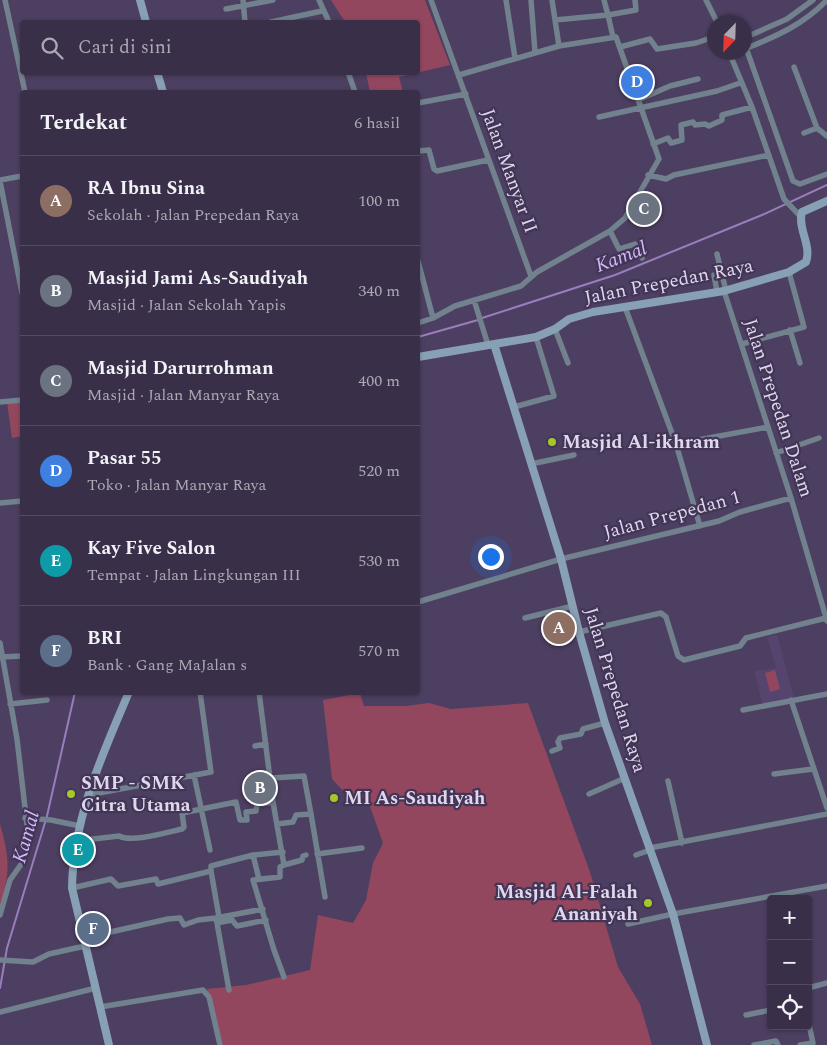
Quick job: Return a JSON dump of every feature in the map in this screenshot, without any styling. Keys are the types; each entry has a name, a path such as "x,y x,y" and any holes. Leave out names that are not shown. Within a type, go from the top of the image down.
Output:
{"street":[{"path":"4,0 20,70"},
{"path":"140,0 145,20"},
{"path":"226,9 243,3 273,0"},
{"path":"319,0 327,20"},
{"name":"Jalan Manyar II","path":"431,0 460,75 488,160 531,276"},
{"path":"506,0 515,58"},
{"path":"531,0 535,52"},
{"path":"552,0 559,46"},
{"path":"604,0 612,37"},
{"path":"555,20 608,15 636,10 636,0"},
{"path":"706,0 714,15"},
{"path":"752,34 787,19 813,0"},
{"path":"752,43 792,28 809,17 827,0"},
{"path":"243,3 246,20"},
{"path":"301,19 322,11"},
{"path":"420,322 433,318 450,308 515,289 531,276 610,231 625,218 648,175 659,159 617,38 612,37 559,46 460,75"},
{"path":"620,47 650,39 657,49 696,43 707,39"},
{"path":"732,60 740,83 752,107 784,199 800,217 802,212 809,207 827,202"},
{"path":"751,60 793,181 800,184 827,174"},
{"path":"794,67 817,128 827,136"},
{"path":"21,75 25,90"},
{"path":"159,75 162,90"},
{"path":"349,75 353,90"},
{"path":"638,100 670,86 698,79"},
{"path":"599,117 740,83"},
{"path":"420,103 466,94"},
{"path":"654,144 668,138 671,143 682,140 681,124 693,122 695,125 705,124 709,126 722,120 722,115 752,107"},
{"path":"804,133 817,128"},
{"path":"420,151 429,150 434,169 437,171 488,160"},
{"path":"648,175 666,180 674,175 769,155"},
{"path":"20,176 0,180 20,283"},
{"name":"Jalan Prepedan Raya","path":"420,357 536,337 579,316 723,291 789,272 806,262 808,255 800,217"},
{"path":"610,231 619,249 635,244 642,258"},
{"path":"717,254 723,291"},
{"path":"420,269 433,318"},
{"path":"742,344 804,326 789,272"},
{"path":"714,275 723,291"},
{"name":"Jalan Prepedan Dalam","path":"723,291 742,344 825,605 827,619"},
{"path":"474,300 491,344"},
{"path":"626,307 676,444 700,526"},
{"path":"555,329 568,363"},
{"path":"790,330 800,363"},
{"path":"514,407 554,396 536,337"},
{"name":"Jalan Prepedan Raya","path":"491,344 514,407 560,559 578,632 605,722 673,914 707,1045"},
{"path":"0,402 20,400"},
{"path":"676,444 768,427"},
{"path":"776,452 818,438"},
{"path":"531,464 574,455"},
{"name":"Jalan Prepedan 1","path":"420,601 560,559 700,526 791,498"},
{"path":"0,503 20,501"},
{"path":"525,618 573,606"},
{"path":"578,632 662,613 665,616 676,653 679,659 684,660 740,646 746,638 827,619"},
{"path":"0,643 3,681 17,739 29,846 21,866 10,880 0,915"},
{"path":"2,657 20,656"},
{"path":"743,710 827,694"},
{"path":"109,1045 72,888 72,865 76,841 98,764 128,695"},
{"path":"88,795 212,770 200,695"},
{"path":"260,695 273,802 284,865"},
{"path":"10,704 46,700"},
{"path":"790,700 827,808"},
{"path":"552,751 560,748 558,742 560,738 581,734 583,729 605,722"},
{"path":"255,746 266,744"},
{"path":"774,774 813,769"},
{"path":"194,775 210,850"},
{"path":"271,778 304,776 325,897"},
{"path":"589,794 625,778"},
{"path":"668,780 682,843"},
{"path":"76,841 119,836 137,838 182,829 184,827 182,813 236,802 242,821 247,820 246,812 256,811 257,804 273,802"},
{"path":"277,824 293,822 296,815 311,814"},
{"path":"636,855 650,849 827,814"},
{"path":"25,818 40,818 80,826"},
{"path":"317,854 362,848"},
{"path":"228,988 211,866 252,856 283,852"},
{"path":"284,976 274,950 253,880 280,877 280,866 302,860 303,856 306,855"},
{"path":"252,856 259,879"},
{"path":"72,888 111,879 118,886 156,880 158,884 211,871"},
{"path":"628,924 827,886"},
{"path":"218,919 263,909"},
{"path":"0,960 33,962 49,954 84,942 168,919 180,918 184,925 198,920 232,920 237,926 266,920"},
{"path":"812,987 827,983"},
{"path":"0,1012 96,988"},
{"path":"100,1008 203,990 208,997 220,1045"},
{"path":"746,1014 767,1011"},
{"path":"800,1045 813,1043 810,1030"},
{"path":"754,1045 776,1041 778,1045"}],"shaded area":[{"path":"331,0 425,0 450,65 420,72 420,20 344,20"},
{"path":"366,75 408,75 399,77 402,90 370,90"},
{"path":"20,400 20,436 12,438 7,402"},
{"path":"777,635 794,698 763,706 754,671 776,668 767,637"},
{"path":"775,670 780,689 770,692 765,673"},
{"path":"361,695 364,706 406,706 429,703 451,709 528,703 590,872 618,967 640,1004 652,1045 221,1045 207,989 246,985 310,970 318,915 353,923 366,900 373,863 383,843 367,798 353,801 332,779 323,700"},
{"path":"0,824 6,848 8,868 0,911"}],"waterway":[{"name":"Kamal","path":"482,318 615,275 762,215 827,185"},
{"name":"Kamal","path":"420,336 478,320"},
{"name":"Kamal","path":"0,988 7,948 47,816 74,695"}],"place":[{"name":"Pasar 55","path":"637,82"},
{"name":"Masjid Darurrohman","path":"644,209"},
{"name":"Masjid Al-ikhram","path":"552,442"},
{"name":"RA Ibnu Sina","path":"559,628"},
{"name":"Masjid Jami As-Saudiyah","path":"260,788"},
{"name":"SMP - SMK Citra Utama","path":"71,794"},
{"name":"MI As-Saudiyah","path":"334,798"},
{"name":"Kay Five Salon","path":"78,850"},
{"name":"Masjid Al-Falah Ananiyah","path":"648,903"},
{"name":"BRI","path":"93,929"}]}
